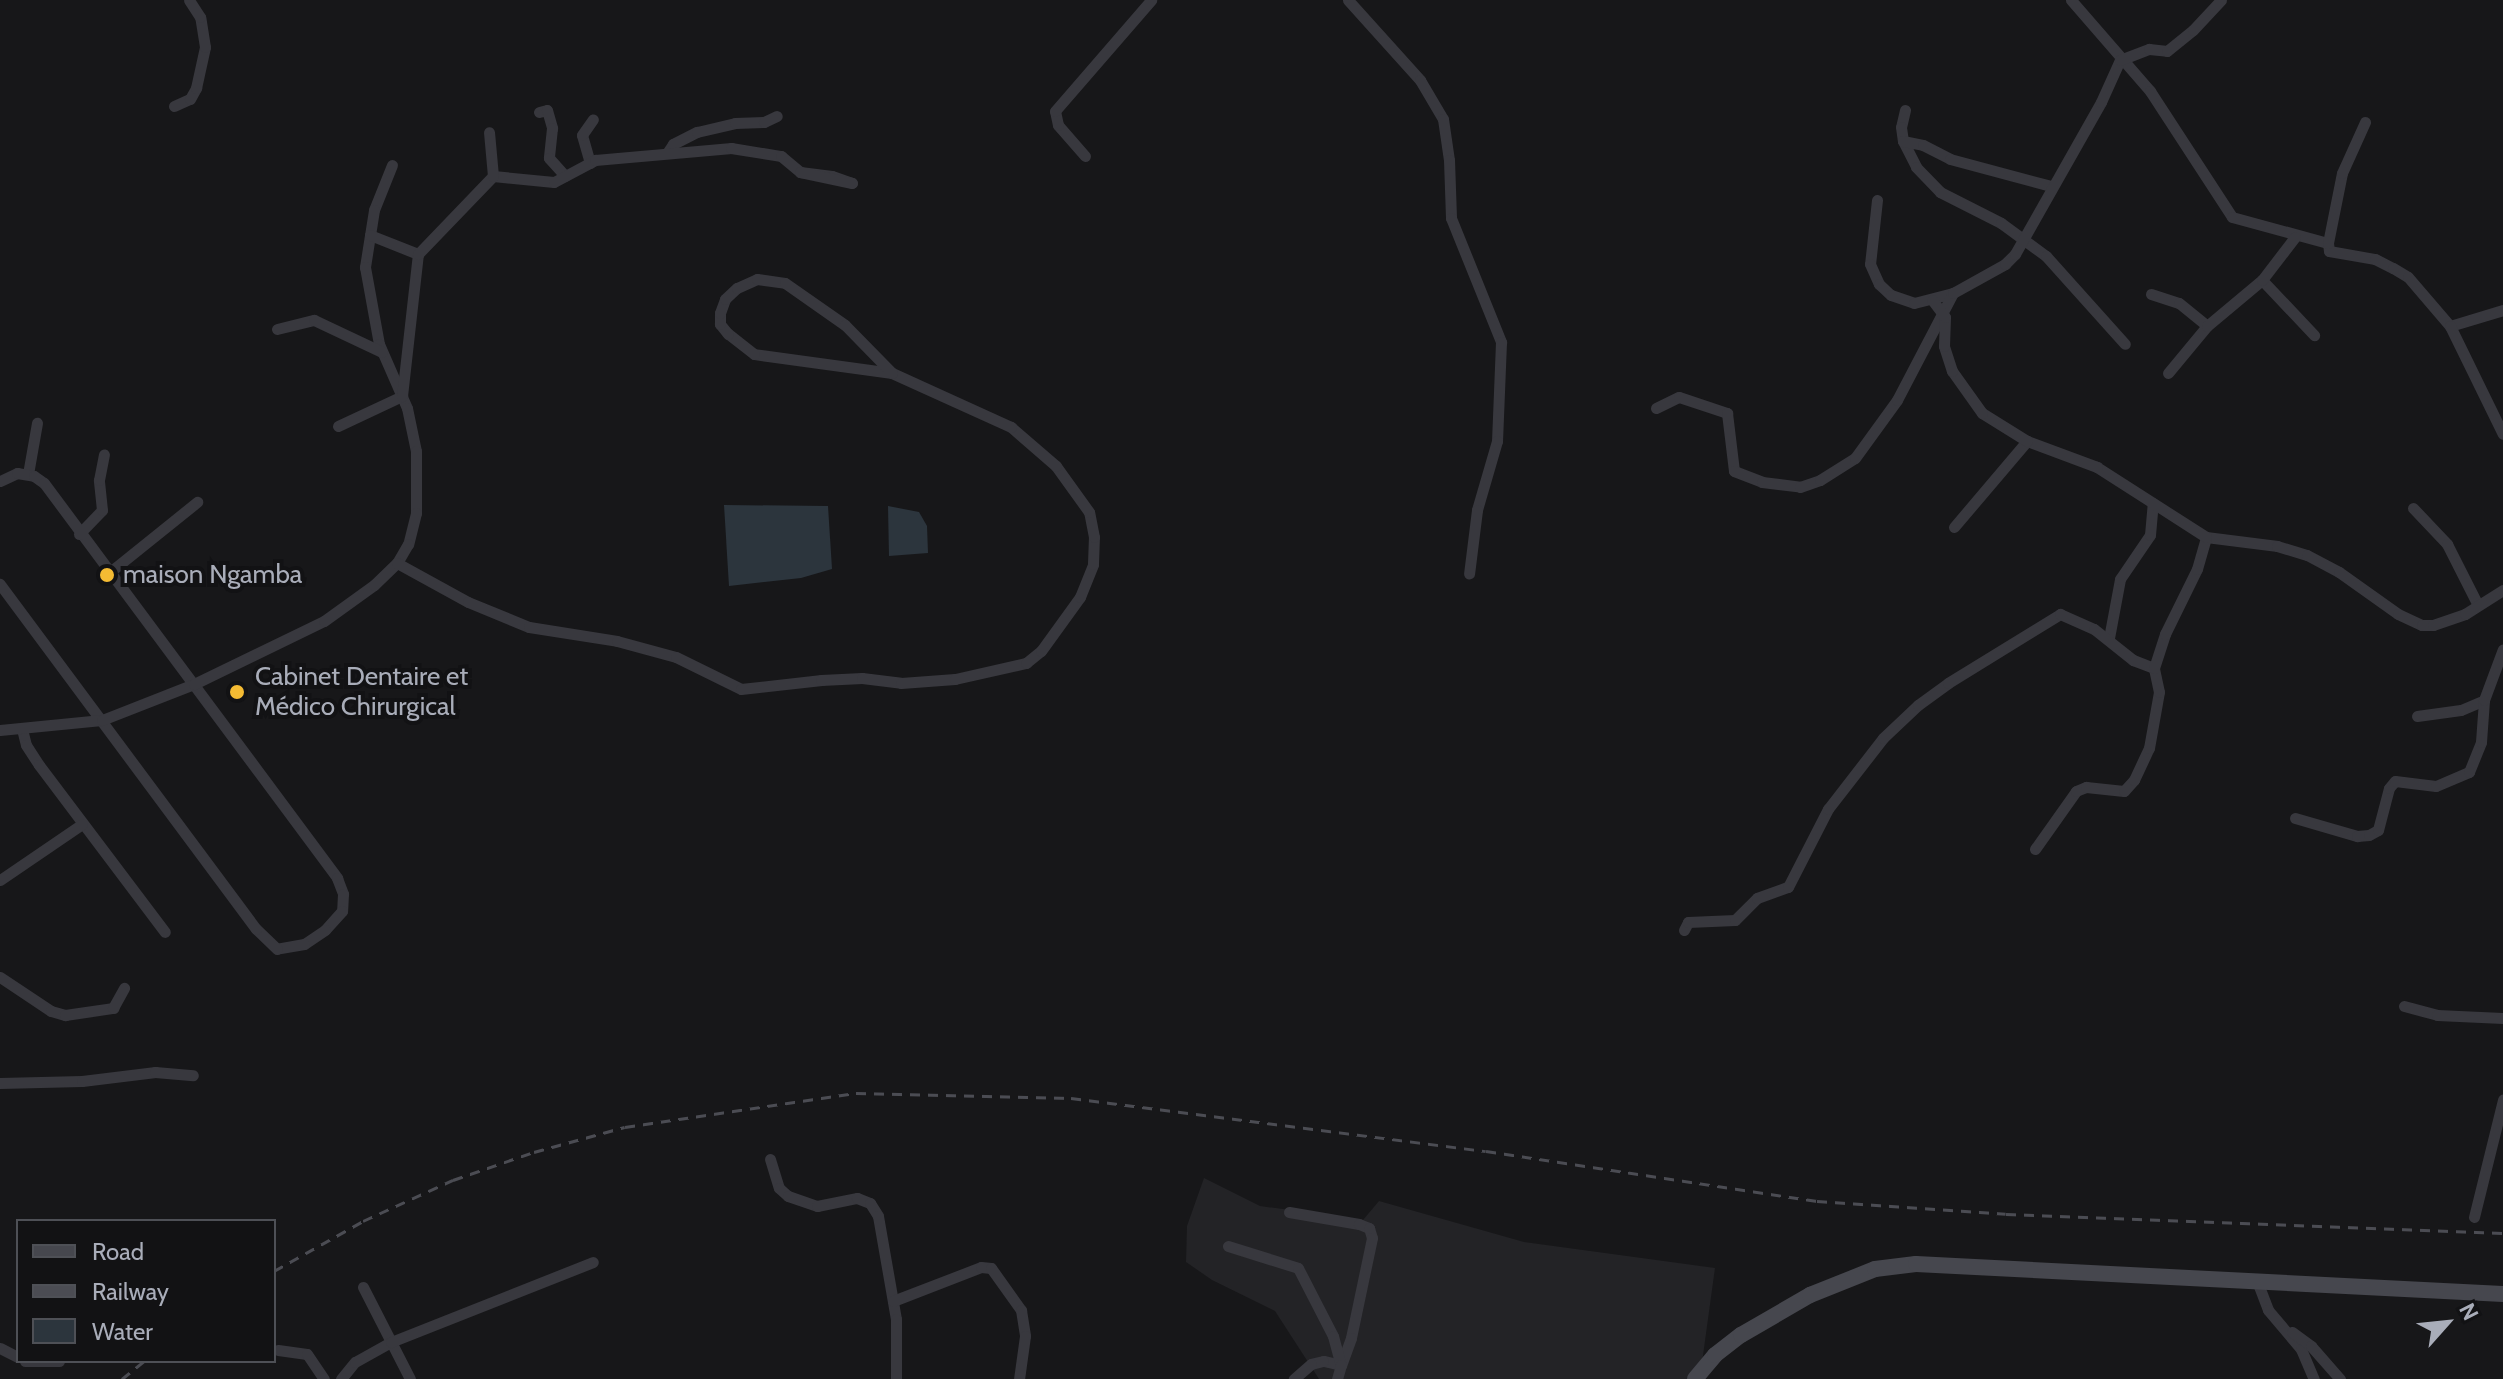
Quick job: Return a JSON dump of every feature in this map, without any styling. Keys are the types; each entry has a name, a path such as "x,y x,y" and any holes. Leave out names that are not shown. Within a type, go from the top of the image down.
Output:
{"street":[{"path":"174,106 190,99 196,88 205,47 200,17 189,0"},
{"path":"1085,156 1058,125 1055,111 1151,0"},
{"path":"1348,0 1420,80 1443,119 1449,160 1451,218 1501,342 1497,441 1477,510 1469,574"},
{"path":"2071,0 2150,91 2232,217 2295,237 2328,243"},
{"path":"1877,200 1870,264 1873,275 1898,298 1914,303 1932,300 1953,293 2005,264 2022,242 2101,102 2120,60 2149,49 2167,51 2193,30 2221,0"},
{"path":"539,112 547,110 552,128 549,158 565,176"},
{"path":"1905,110 1901,127 1903,141 1916,167 1940,192 2001,223 2022,242 2046,256 2125,344"},
{"path":"667,153 673,144 697,132 735,123 764,122 777,116"},
{"path":"590,163 582,135 593,119"},
{"path":"2365,122 2342,173 2329,251 2375,259 2408,277 2450,326 2503,434"},
{"path":"402,396 418,254 493,176 489,132"},
{"path":"1903,141 1923,145 1950,159 2051,186"},
{"path":"493,176 554,182 590,163 731,148 781,156 800,172"},
{"path":"0,730 102,720 194,684 324,621 374,585 397,563 408,544 417,498 413,431 402,396 382,352 365,267 380,188 392,165"},
{"path":"370,235 418,254"},
{"path":"2168,373 2207,326 2262,280 2295,237"},
{"path":"397,563 468,602 529,627 617,641 676,657 741,689 862,678 901,683 955,679 1026,663 1041,651 1080,597 1093,564 1094,537 1089,512 1056,466 1011,427 892,373 754,354 720,324 725,299 737,288 757,279 785,283 845,325 892,373"},
{"path":"2262,280 2314,335"},
{"path":"1656,408 1679,397 1716,406 1727,413 1734,471 1762,482 1800,487 1820,480 1855,458 1897,400 1953,293"},
{"path":"2151,294 2179,303 2207,326"},
{"path":"1932,300 1942,312 1944,346 1952,371 1982,413 2027,441 2097,467 2206,537 2277,546 2307,555 2339,572 2398,614 2422,625 2444,623 2503,590"},
{"path":"2450,326 2503,310"},
{"path":"277,329 314,320 382,352"},
{"path":"338,426 402,396"},
{"path":"28,474 37,423"},
{"path":"1954,527 2027,441"},
{"path":"79,534 102,510 99,480 104,454"},
{"path":"0,481 17,473 28,474 44,483 337,878 343,894 342,911 325,930 304,944 277,949 256,929 0,584"},
{"path":"110,572 197,502"},
{"path":"2109,638 2120,579 2150,535 2153,503"},
{"path":"2413,508 2447,544 2478,605"},
{"path":"2035,849 2076,791 2086,787 2124,791 2134,780 2149,748 2159,692 2154,668 2165,634 2197,569 2206,537"},
{"path":"1684,930 1688,922 1735,920 1757,898 1788,887 1828,809 1883,738 1918,705 1970,668 2060,614 2109,638 2133,660 2154,668"},
{"path":"2295,818 2357,836 2378,830 2389,788 2395,781 2436,786 2469,772 2481,742 2484,700 2503,649"},
{"path":"2417,716 2461,710 2484,700"},
{"path":"22,729 30,752 165,932"},
{"path":"0,880 82,824"},
{"path":"0,977 51,1011 65,1015 113,1008 124,988"},
{"path":"2404,1006 2437,1015 2503,1018"},
{"path":"0,1083 82,1081 155,1072 193,1075"},
{"path":"2474,1217 2503,1100"},
{"path":"770,1159 779,1188 788,1196 817,1206 857,1198 870,1203 881,1222 893,1301 896,1379"},
{"path":"1289,1212 1359,1224 1369,1228 1372,1238 1351,1338 1337,1379"},
{"path":"1228,1246 1298,1268 1333,1336 1341,1365"},
{"path":"341,1379 355,1362 391,1342 593,1262"},
{"path":"1695,1379 1715,1355 1765,1318 1810,1295 1875,1269 1934,1265 2503,1294"},
{"path":"893,1301 981,1267 991,1268 1021,1310 1025,1336 1019,1379"},
{"path":"2257,1281 2268,1310 2301,1349 2314,1379"},
{"path":"363,1287 410,1379"},
{"path":"2282,1325 2311,1346 2340,1379"},
{"path":"278,1350 307,1354 324,1379"},
{"path":"1294,1379 1311,1364 1323,1361 1341,1365"}],"shaded area":[{"path":"1204,1178 1260,1206 1363,1220 1379,1201 1524,1242 1715,1268 1701,1370 1694,1379 1319,1379 1275,1311 1212,1280 1186,1262 1187,1226"}],"water":[{"path":"724,505 828,506 832,569 801,578 729,586"},
{"path":"888,506 919,512 927,526 928,553 889,556"}],"railway":[{"path":"276,1270 363,1221 453,1180 534,1152 625,1127 856,1093 1071,1098 1486,1151 1817,1201 2006,1214 2503,1233"},
{"path":"122,1379 142,1363"}],"place":[{"name":"maison Ngamba","path":"107,575"},
{"name":"Cabinet Dentaire et Médico Chirurgical","path":"237,692"}]}
